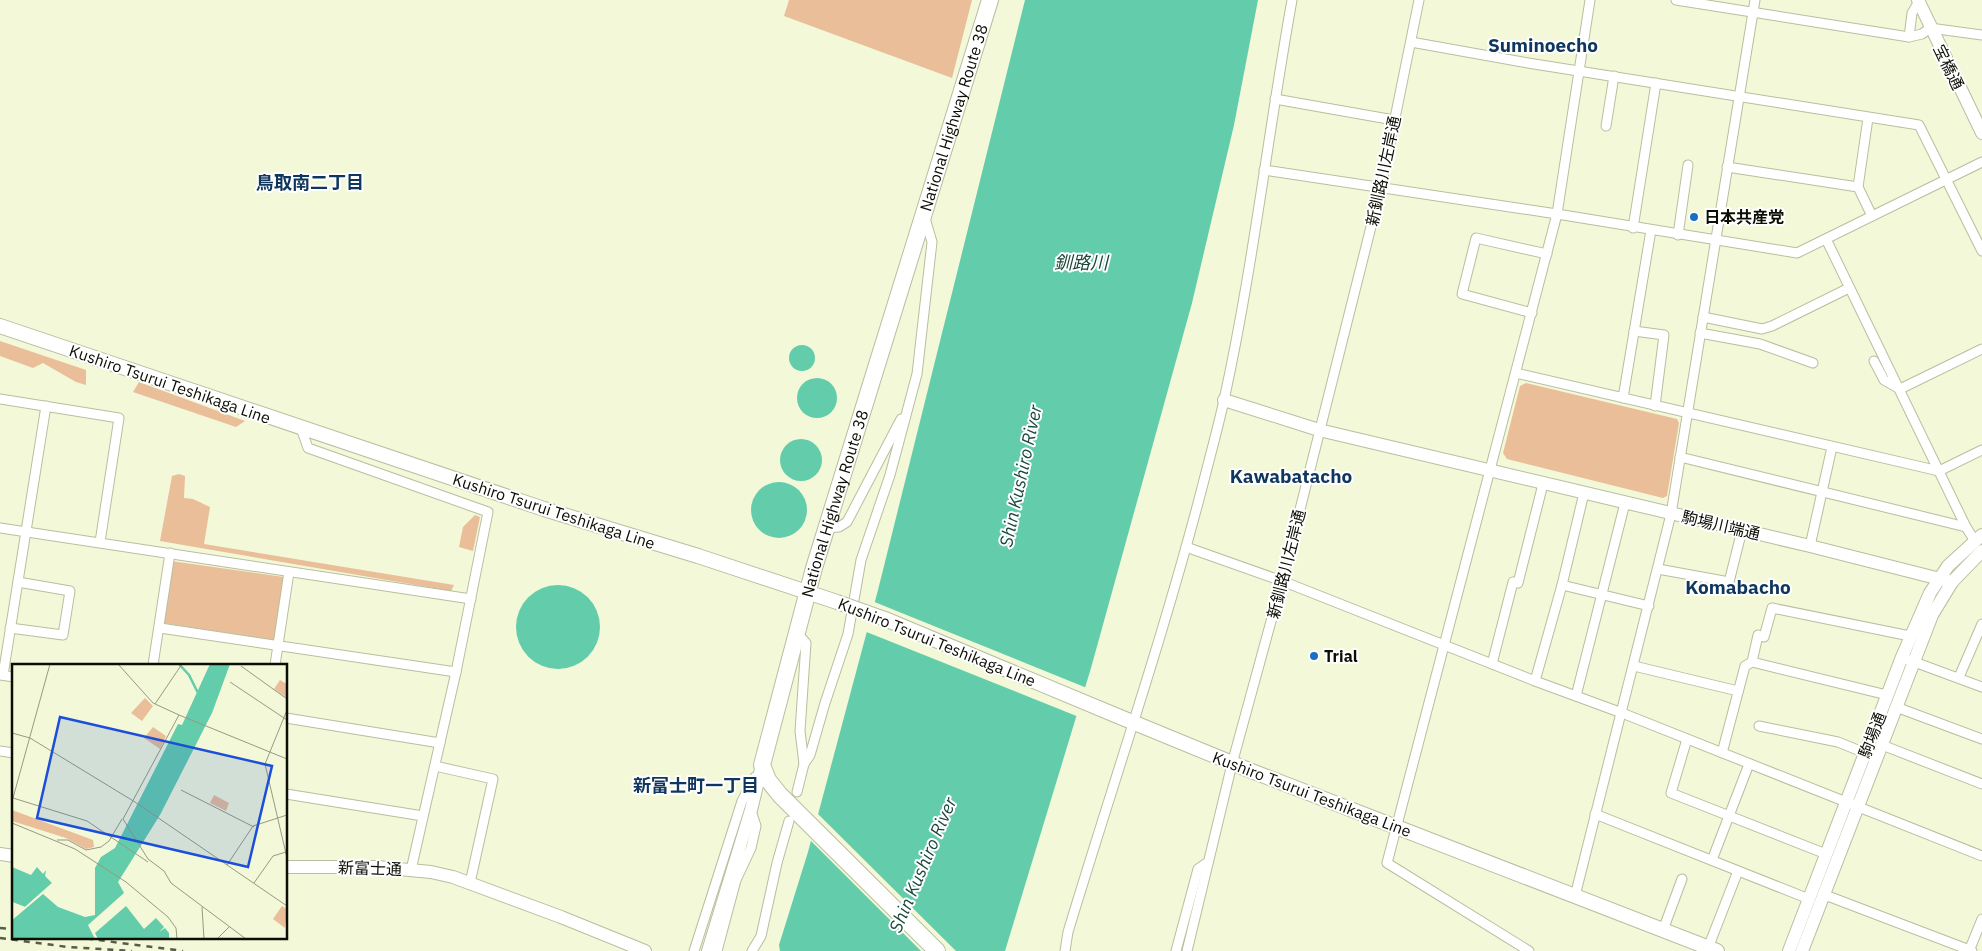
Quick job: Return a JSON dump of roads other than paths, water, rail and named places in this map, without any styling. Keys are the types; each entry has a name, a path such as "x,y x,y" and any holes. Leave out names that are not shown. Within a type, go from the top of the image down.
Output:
{"highway":[{"name":"National Highway Route 38","path":"762,765 807,592 826,528 990,0"},
{"path":"762,765 768,780 793,816 936,951"}],"main road":[{"name":"Kushiro Tsurui Teshikaga Line","path":"0,326 544,509 698,556 885,619 1232,764 1712,949"}],"street":[{"path":"1065,951 1070,923 1134,723 1186,546 1224,400 1252,250 1292,0"},
{"name":"新釧路川左岸通","path":"1187,951 1232,764 1282,581 1381,187 1419,0"},
{"path":"1529,951 1387,863 1557,214 1590,0"},
{"path":"1676,0 1910,37 1922,34 1930,28 1982,35"},
{"path":"1575,896 1672,514 1702,317 1755,0"},
{"path":"1910,37 1912,13 1918,2"},
{"name":"宝橋通","path":"1918,2 1982,133"},
{"path":"1411,42 1579,71 1919,125 1982,251"},
{"path":"1606,126 1614,76"},
{"path":"1633,228 1656,83"},
{"path":"1275,99 1394,120"},
{"path":"1868,118 1858,187 1872,216"},
{"path":"1264,170 1557,214 1633,228 1797,253 1982,162"},
{"path":"1678,235 1688,165"},
{"path":"1727,167 1858,187"},
{"path":"797,792 804,764 810,755 848,634 861,560 890,475 917,374 932,242 924,215"},
{"path":"1623,398 1651,230"},
{"path":"1532,312 1462,294 1476,238 1547,254"},
{"path":"1826,239 1966,527 1980,542"},
{"path":"1702,317 1762,329 1772,326 1849,288"},
{"path":"1760,344 1762,329"},
{"path":"1634,330 1664,335 1654,406"},
{"path":"1700,333 1760,344 1813,363"},
{"path":"1900,389 1982,349"},
{"path":"1874,361 1884,380 1900,389"},
{"path":"1516,373 1939,471 1982,450"},
{"path":"0,399 119,418 100,542"},
{"name":"駒場川端通","path":"1224,400 1320,430 1810,546 1952,582"},
{"path":"1,675 46,406"},
{"path":"826,528 839,527 847,522 908,406"},
{"path":"302,428 308,448 488,512 456,672 412,870"},
{"path":"1810,546 1832,447"},
{"path":"1680,457 1966,527"},
{"path":"1492,664 1512,582 1518,583 1543,484"},
{"path":"1535,681 1562,585 1584,493"},
{"path":"1576,696 1626,503"},
{"path":"0,528 470,598"},
{"path":"1658,569 1729,582 1742,530"},
{"name":"駒場通","path":"1802,951 1896,707 1908,659 1910,636 1930,592 1939,578 1961,553 1980,542"},
{"name":"駒場通","path":"1789,951 1887,695 1952,582 1969,562 1980,542"},
{"path":"1186,546 1282,581 1535,681 1622,713 1982,856"},
{"path":"153,664 170,554"},
{"path":"275,664 289,572"},
{"path":"10,628 63,635 70,591 18,582"},
{"path":"1562,585 1649,606"},
{"path":"1752,662 1758,635 1764,637 1772,608 1910,636"},
{"path":"1959,678 1982,624"},
{"path":"160,628 456,672"},
{"path":"797,633 806,643 800,731 804,764"},
{"path":"1908,659 1982,687"},
{"path":"1722,753 1745,666 1752,662 1887,695"},
{"path":"1634,666 1738,691"},
{"path":"1896,707 1982,739"},
{"path":"288,718 440,743"},
{"path":"1759,726 1838,742 1865,753"},
{"path":"1687,739 1671,793 1826,854"},
{"path":"1882,745 1982,784"},
{"path":"1712,860 1749,764"},
{"path":"708,951 751,810 762,765"},
{"path":"694,951 742,801 762,765"},
{"path":"435,766 492,779 470,883"},
{"path":"288,794 423,816"},
{"path":"717,951 736,880 751,848 756,826 751,810"},
{"path":"1595,814 1809,899"},
{"path":"752,951 761,936 777,863 793,816"},
{"path":"1176,951 1198,869 1208,862"},
{"name":"新富士通","path":"288,867 377,867 412,870 453,877 562,917 645,951"},
{"path":"1712,949 1738,871"},
{"path":"1663,930 1682,879"},
{"path":"1825,895 1970,951 1982,918"}],"water":[{"name":"釧路川","path":"1025,0 1258,0 1234,125 1192,303 1091,668 1005,951 780,951 779,945 808,852 878,590"},
{"path":"802,345 811,349 815,358 811,367 802,371 793,367 789,358 793,349"},
{"path":"821,378 828,381 834,387 837,398 836,406 828,415 821,418 813,418 806,415 798,406 797,394 800,387 809,379"},
{"path":"805,439 813,442 819,448 822,460 819,472 813,478 797,481 789,478 783,472 780,456 783,448 789,442"},
{"path":"773,482 785,482 795,486 803,494 807,510 803,526 795,534 785,538 773,538 763,534 755,526 751,516 751,504 755,494 763,486"},
{"path":"558,585 574,588 588,597 597,611 600,627 597,643 588,657 574,666 558,669 542,666 528,657 519,643 516,627 519,611 528,597 542,588"}],"railway":[{"path":"0,928 12,929"},
{"path":"0,938 68,947 132,951"},
{"path":"83,938 183,951"}],"place":[{"name":"日本共産党","path":"1694,217"},
{"name":"Trial","path":"1314,656"}],"district":[{"name":"Suminoecho","path":"1543,45"},
{"name":"鳥取南二丁目","path":"310,183"},
{"name":"Kawabatacho","path":"1291,476"},
{"name":"Komabacho","path":"1738,587"},
{"name":"新富士町一丁目","path":"696,786"}],"water label":[{"name":"Shin Kushiro River","path":"1021,476"},
{"name":"Shin Kushiro River","path":"923,865"}]}
